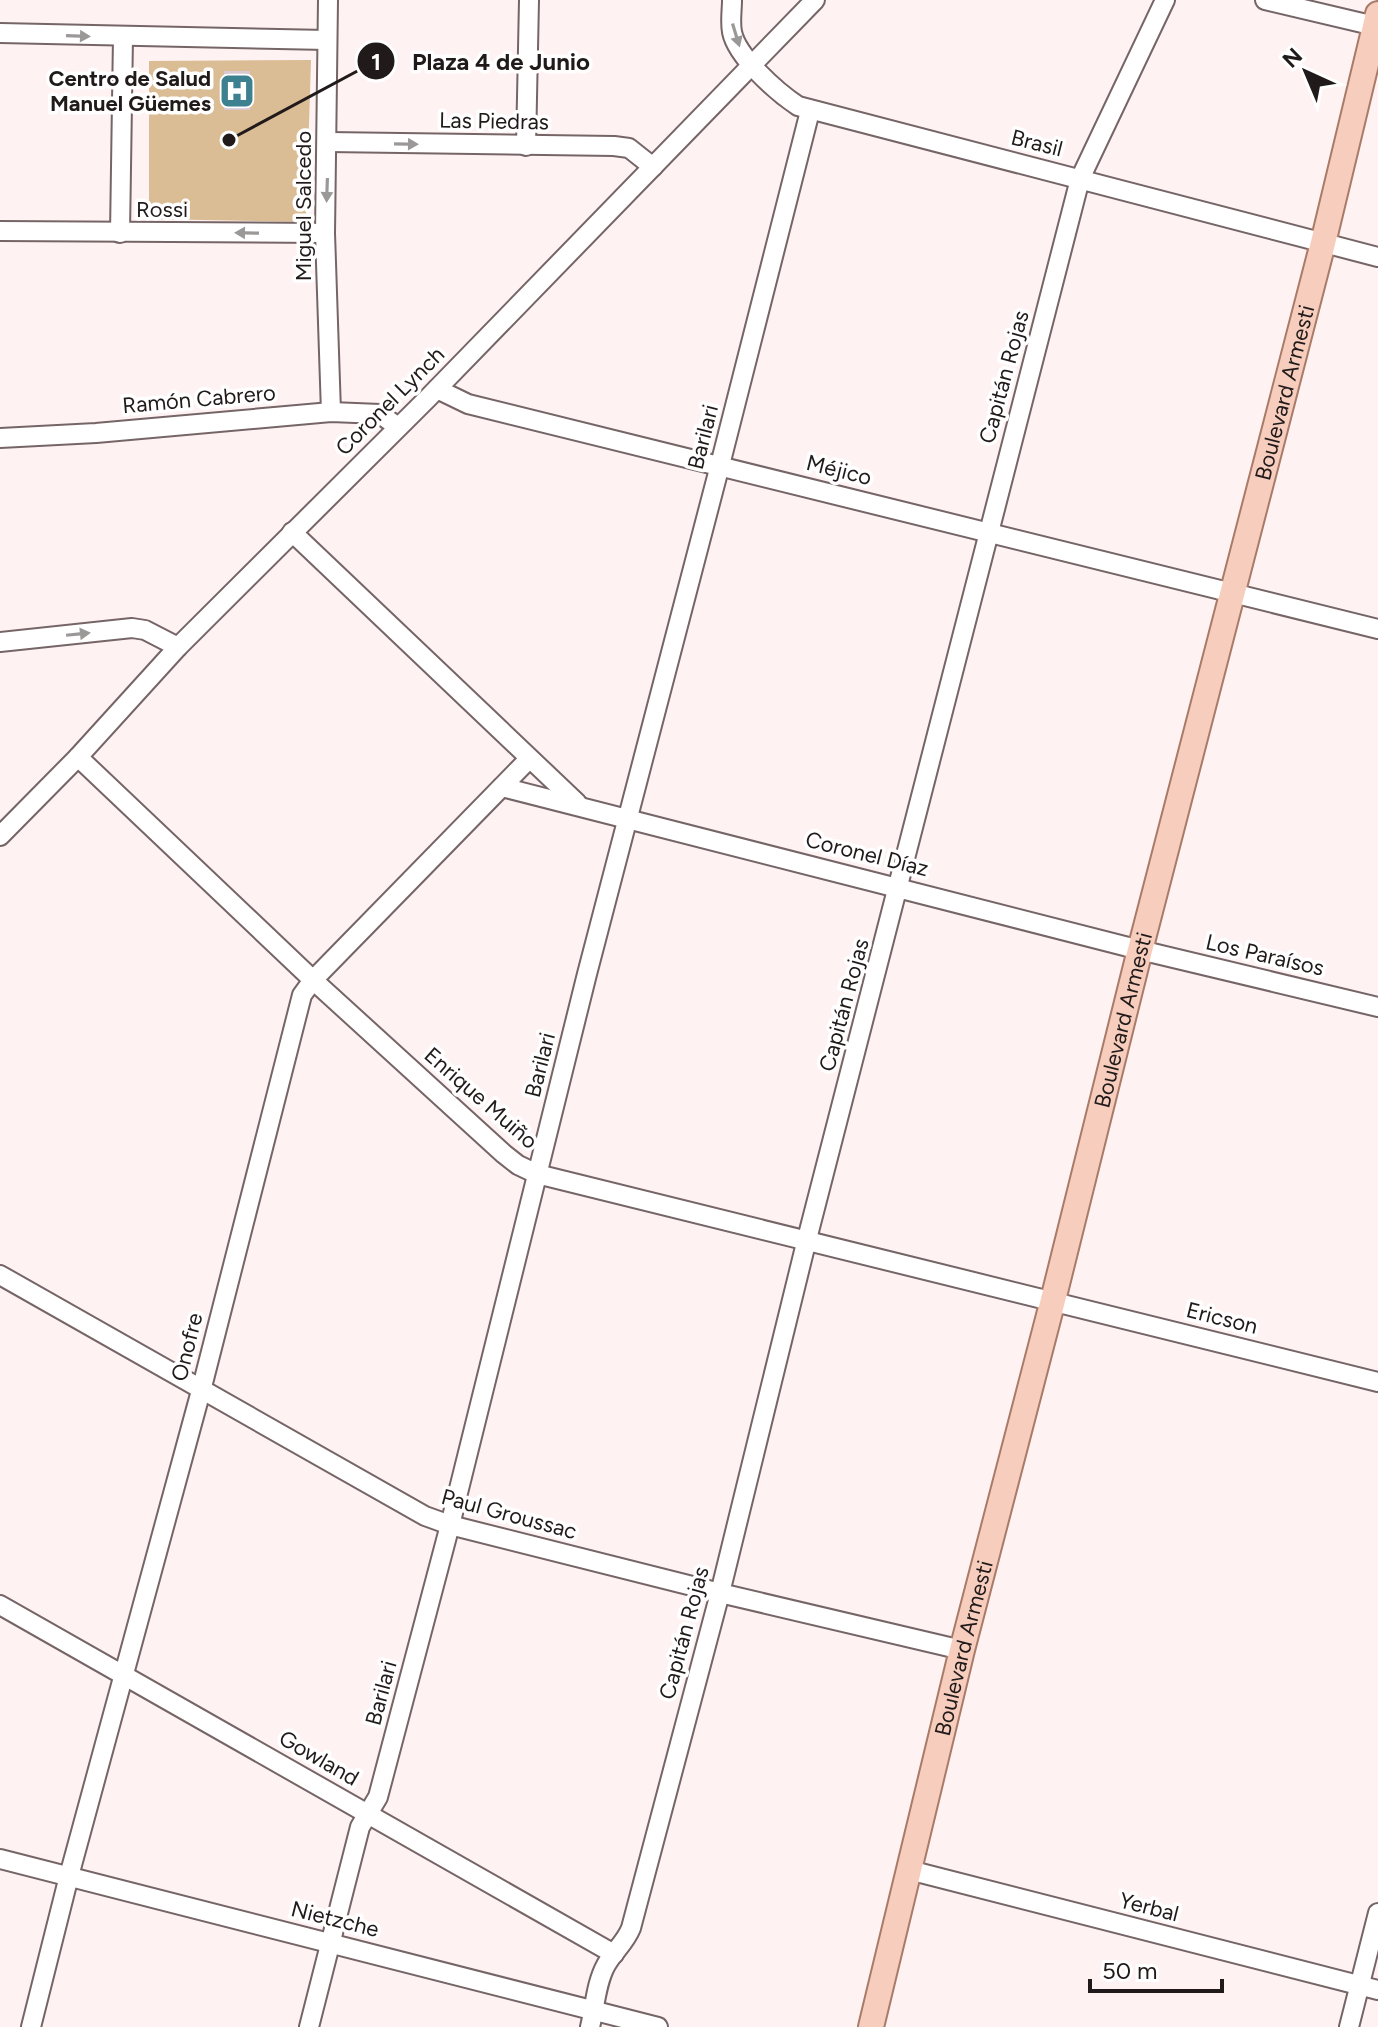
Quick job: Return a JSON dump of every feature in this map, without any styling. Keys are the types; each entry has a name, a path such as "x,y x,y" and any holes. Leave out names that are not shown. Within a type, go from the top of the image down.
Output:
{"main road":[{"name":"Boulevard Armesti","path":"871,2027 962,1650 1323,243 1376,20"}],"street":[{"name":"Miguel Salcedo","path":"328,0 325,233 331,412"},
{"path":"526,146 529,0"},
{"name":"Brasil","path":"732,0 732,32 736,43 753,66 790,101 810,111 1378,257"},
{"name":"Coronel Lynch","path":"0,836 78,757 178,647 437,389 815,0"},
{"name":"Capitán Rojas","path":"592,2018 601,1975 631,1928 720,1593 807,1239 1080,179 1165,0"},
{"path":"1265,0 1376,20"},
{"path":"0,33 327,40"},
{"path":"120,233 123,37"},
{"name":"Barilari","path":"309,2027 360,1827 378,1797 450,1525 810,111"},
{"name":"Las Piedras","path":"328,142 614,146 629,148 653,167"},
{"name":"Rossi","path":"0,231 325,233"},
{"name":"Méjico","path":"437,389 468,404 1378,629"},
{"name":"Ramón Cabrero","path":"0,438 331,412 380,414 398,427"},
{"name":"Coronel Díaz","path":"292,532 581,807"},
{"path":"0,642 132,628 145,630 178,647"},
{"name":"Enrique Muiño","path":"78,757 313,980 504,1154 537,1174 1053,1300"},
{"name":"Onofre","path":"31,2027 202,1387 302,995 313,980 529,759"},
{"name":"Coronel Díaz","path":"502,787 1140,950"},
{"name":"Los Paraísos","path":"1140,950 1378,1007"},
{"name":"Paul Groussac","path":"0,1275 202,1387 411,1510 450,1525 962,1650"},
{"name":"Ericson","path":"1053,1300 1378,1382"},
{"name":"Gowland","path":"0,1605 614,1954"},
{"name":"Nietzche","path":"0,1859 330,1943 592,2018 658,2027"},
{"name":"Yerbal","path":"909,1870 1369,1988"},
{"path":"1349,2027 1369,1988 1378,1913"}],"shaded area":[{"path":"311,60 306,222 149,219 149,61"}],"building":[{"name":"Centro de Salud Manuel Güemes","path":"224,71 250,71 250,110 224,110"}],"place":[{"name":"Centro de Salud Manuel Güemes","path":"237,91"},
{"name":"Plaza 4 de Junio","path":"229,140"}]}
